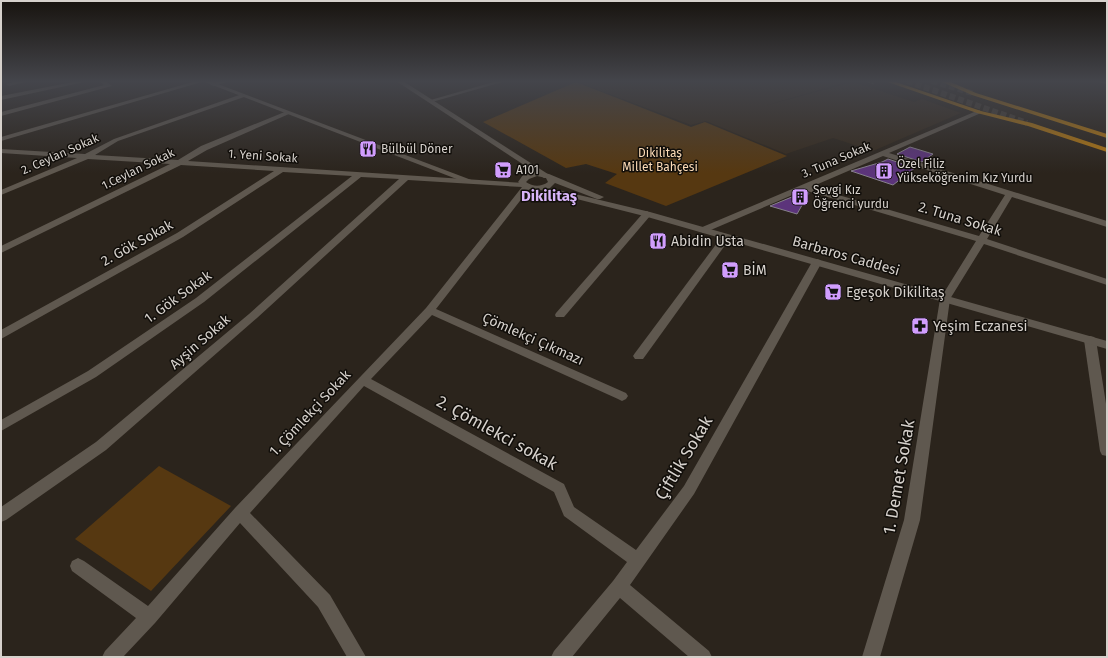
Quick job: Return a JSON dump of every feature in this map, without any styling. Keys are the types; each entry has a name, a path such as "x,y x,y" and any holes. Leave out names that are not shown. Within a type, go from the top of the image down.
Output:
{"highway":[{"path":"979,112 1030,124 1107,150"},
{"path":"1030,112 1107,136"}],"street":[{"path":"1,139 96,112"},
{"name":"2. Ceylan Sokak","path":"1,193 86,157 116,140 197,112"},
{"path":"284,112 470,181"},
{"path":"447,112 549,177 647,214 560,316"},
{"name":"3. Tuna Sokak","path":"703,230 979,112"},
{"name":"1.Ceylan Sokak","path":"1,250 179,162 204,148 287,113"},
{"name":"1. Yeni Sokak","path":"1,151 470,181 525,186 541,188 647,214"},
{"path":"882,153 1107,224"},
{"name":"2. Gök Sokak","path":"1,335 180,235 282,169"},
{"name":"1. Gök Sokak","path":"1,426 92,374 200,300 360,174"},
{"name":"1. Çömlekçi Sokak","path":"111,657 149,617 240,513 430,310 525,186 523,179 537,174 549,177"},
{"name":"Ayşin Sokak","path":"1,514 101,446 253,316 406,177"},
{"path":"541,188 551,184 552,180 549,177"},
{"name":"2. Tuna Sokak","path":"804,187 982,240 1107,282"},
{"path":"945,299 1010,194"},
{"name":"Barbaros Caddesi","path":"647,214 1107,345"},
{"path":"639,356 726,237"},
{"name":"Çiftlik Sokak","path":"560,657 619,587 689,490 817,262"},
{"name":"1. Demet Sokak","path":"871,657 912,520 945,299"},
{"name":"Çömlekçi Çıkmazı","path":"430,310 622,396"},
{"path":"1090,340 1107,451"},
{"name":"2. Çömlekci sokak","path":"363,380 559,488 569,511 638,560"},
{"path":"240,513 324,601 357,657"},
{"path":"78,566 149,617"},
{"path":"619,587 703,657"}],"shaded area":[{"path":"656,112 957,112 961,113 873,151 833,138 786,154 706,121 691,125"}],"green space":[{"name":"Dikilitaş Millet Bahçesi","path":"507,112 652,112 691,127 705,122 787,156 666,206 605,183 617,174 586,164 566,168 483,122"},
{"path":"159,466 231,506 151,591 75,539"}],"building":[{"path":"910,147 933,154 922,162 897,154"},
{"name":"Özel Filiz Yükseköğrenim Kız Yurdu","path":"888,159 915,168 893,185 851,171 882,162"},
{"path":"804,192 809,193 797,214 770,206"}],"tunnel":[{"path":"995,112 1027,123"}],"place":[{"name":"Bülbül Döner","path":"368,149"},
{"name":"A101","path":"503,170"},
{"name":"Özel Filiz Yükseköğrenim Kız Yurdu","path":"884,171"},
{"name":"Sevgi Kız Öğrenci yurdu","path":"800,197"},
{"name":"Abidin Usta","path":"658,241"},
{"name":"BİM","path":"730,270"},
{"name":"Egeşok Dikilitaş","path":"833,292"},
{"name":"Yeşim Eczanesi","path":"920,326"}],"district":[{"name":"Dikilitaş","path":"549,196"}]}
